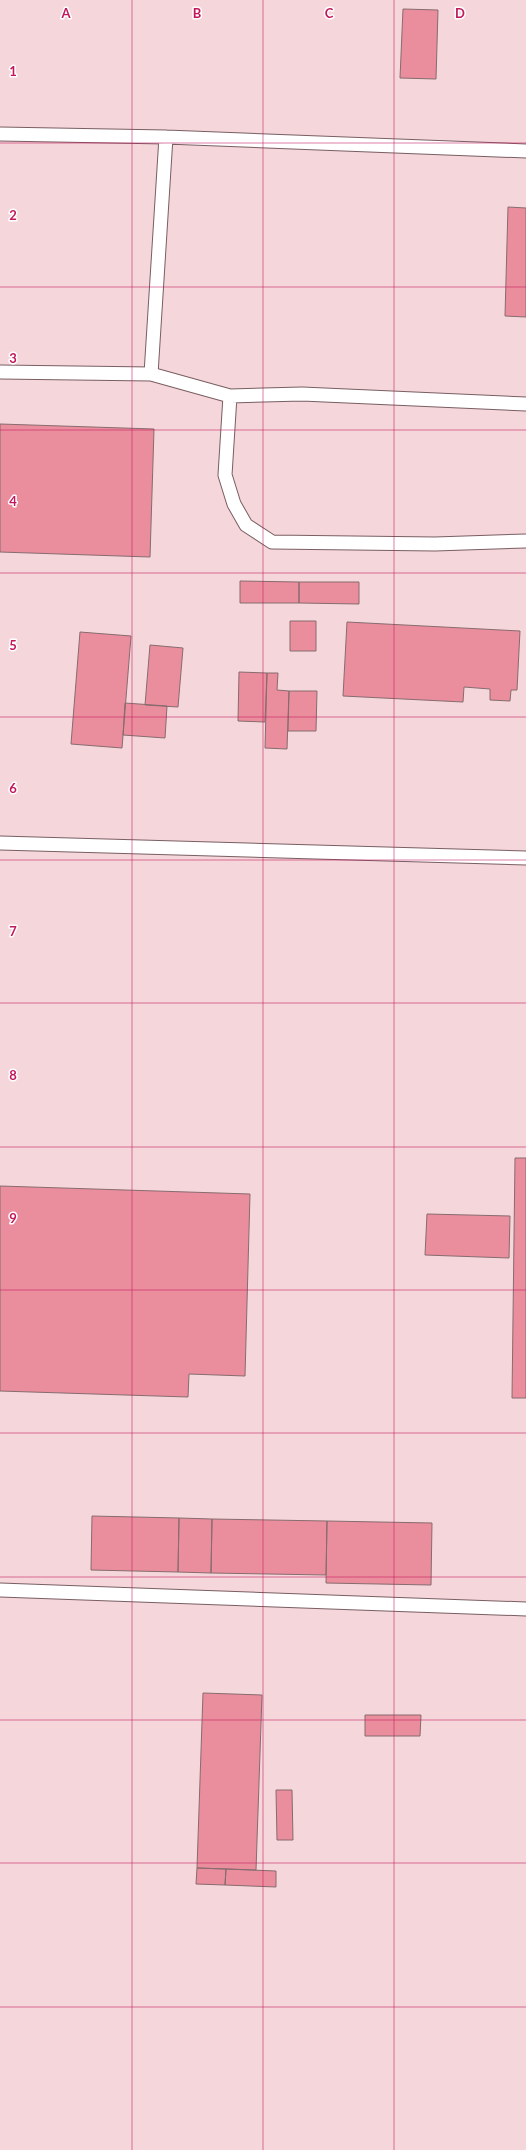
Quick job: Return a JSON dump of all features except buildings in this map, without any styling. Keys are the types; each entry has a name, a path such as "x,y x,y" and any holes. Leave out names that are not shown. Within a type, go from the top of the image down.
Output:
{"lane":[{"path":"0,134 166,137 526,150"},
{"path":"151,374 166,137"},
{"path":"0,372 151,374 230,396 302,394 526,404"},
{"path":"230,396 225,475 234,504 246,525 272,542 435,544 526,541"},
{"path":"0,843 526,858"},
{"path":"0,1590 526,1609"}]}
